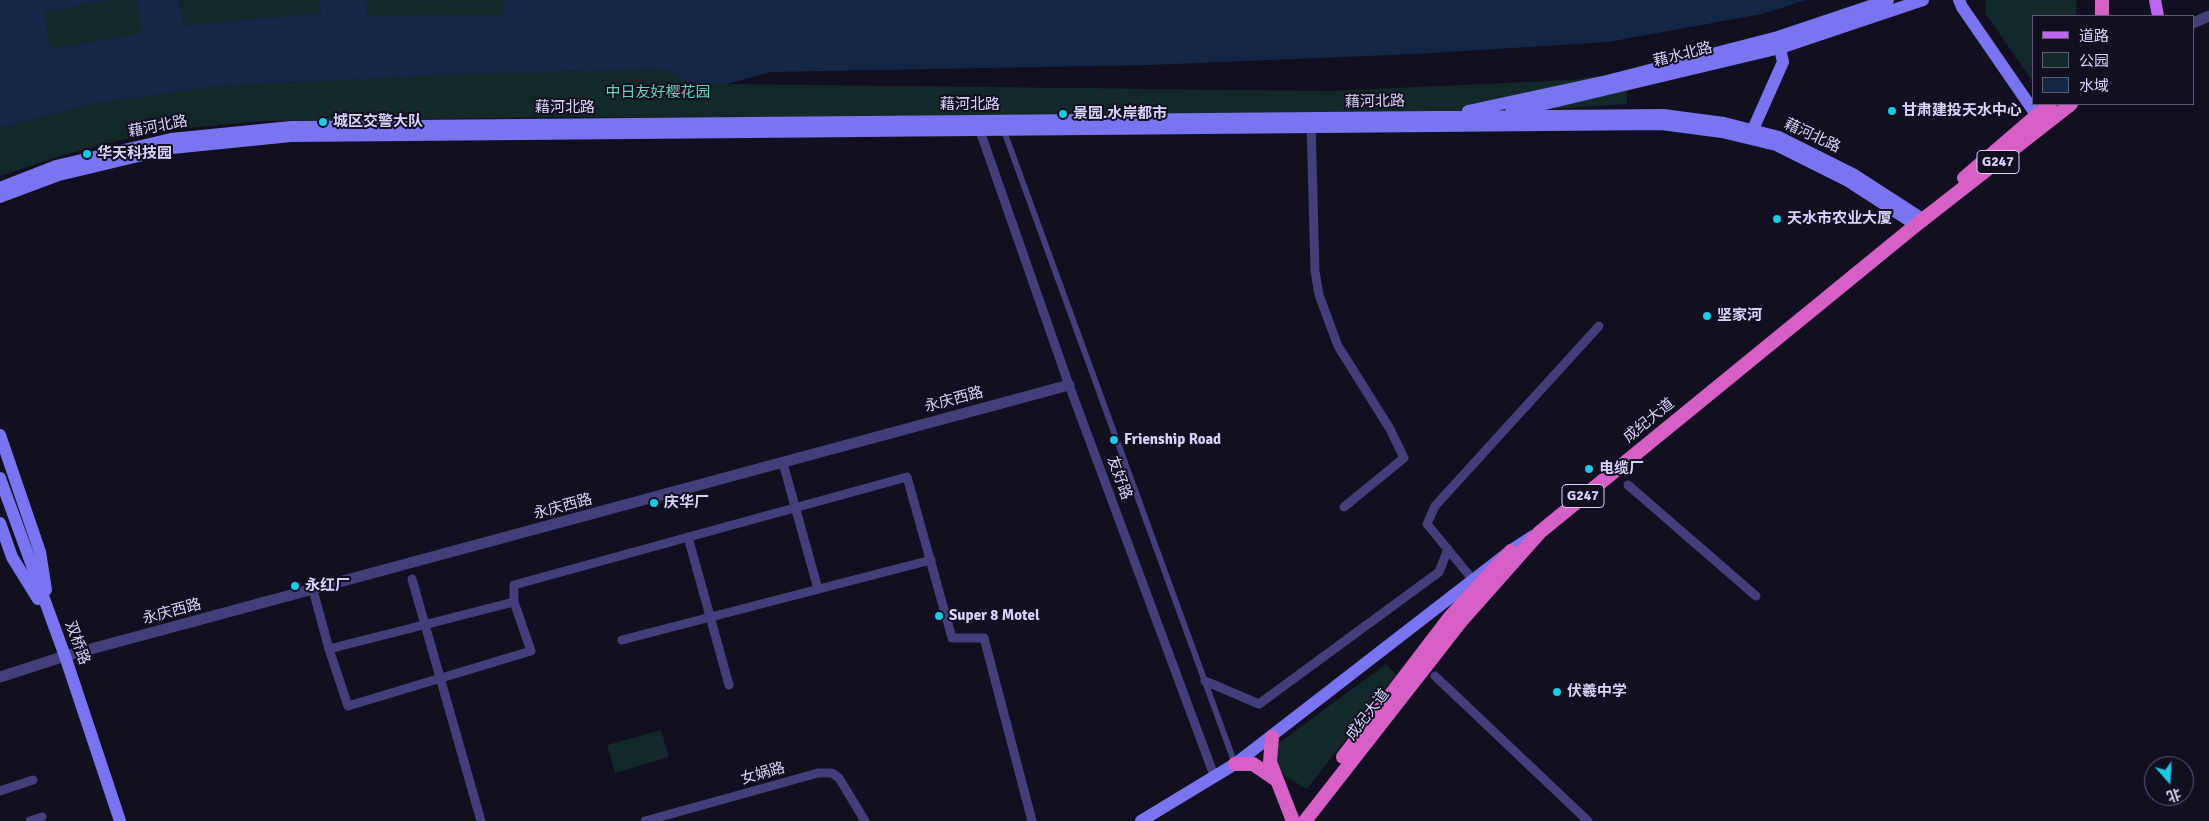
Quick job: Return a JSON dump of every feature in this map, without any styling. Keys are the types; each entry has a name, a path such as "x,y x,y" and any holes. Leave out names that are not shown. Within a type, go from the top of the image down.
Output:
{"highway":[{"path":"2093,0 2093,15"},
{"path":"2102,0 2102,15"},
{"name":"成纪大道","path":"1305,821 1462,620 1540,532 1917,221 2049,105"},
{"name":"成纪大道","path":"1294,821 1450,617 1536,527 1917,221 2070,105"},
{"path":"1272,737 1270,762 1275,779 1294,821"},
{"path":"1236,764 1254,764 1275,779"}],"main road":[{"name":"藉水北路","path":"1445,122 1607,81 1779,42 1888,0"},
{"name":"藉水北路","path":"1493,116 1779,42 1923,0"},
{"path":"1959,0 2037,116"},
{"path":"2155,0 2158,15"},
{"path":"1750,134 1783,62 1779,42"},
{"name":"藉河北路","path":"1445,122 1493,116 1663,115 1724,123 1750,134"},
{"name":"藉河北路","path":"0,198 59,175 172,148 291,136 1004,131 1445,122 1661,124 1722,132 1779,136 1852,174 1917,221"},
{"name":"藉河北路","path":"0,188 56,166 171,139 291,127 1310,124"},
{"path":"0,436 40,552 51,620"},
{"name":"双桥路","path":"0,478 65,656 120,821"},
{"path":"0,523 12,557 51,620"},
{"path":"1140,821 1236,764 1513,549 1540,532"}],"street":[{"path":"2194,23 2209,16"},
{"path":"1310,124 1315,271 1319,295 1338,346 1390,429 1404,458 1344,507"},
{"name":"友好路","path":"980,131 1069,385 1215,778"},
{"path":"1004,131 1236,764"},
{"path":"1473,580 1427,524 1435,506 1599,326"},
{"name":"永庆西路","path":"0,677 65,656 1069,385"},
{"path":"783,462 818,590"},
{"path":"313,590 329,649 348,706 531,651 514,602 514,585 907,477 952,638 984,638 1032,821"},
{"path":"1628,486 1756,596"},
{"path":"688,537 729,685"},
{"path":"1206,681 1259,704 1439,572 1448,550"},
{"path":"622,640 931,560"},
{"path":"412,579 481,821"},
{"path":"329,649 514,602"},
{"path":"1435,676 1588,821"},
{"name":"女娲路","path":"646,821 818,773 832,773 839,778 866,821"},
{"path":"0,791 33,780"},
{"path":"30,821 42,817"}],"green space":[{"path":"109,0 137,0 143,33 51,49 44,12"},
{"path":"179,0 319,0 321,13 184,25"},
{"path":"366,0 503,0 504,15 368,16"},
{"path":"1986,0 2077,0 2076,15 2032,15 2032,81 1985,13"},
{"name":"中日友好樱花园","path":"667,69 692,86 727,84 1331,91 1570,80 1628,72 1627,104 1508,112 942,120 575,117 261,121 158,131 63,155 0,176 0,128 93,104 216,86 470,74"},
{"path":"1386,664 1396,675 1307,789 1285,776 1275,764 1276,745"},
{"path":"661,730 669,757 615,773 607,745"}],"water":[{"path":"0,0 109,0 44,12 51,49 142,33 137,0 179,0 184,25 321,13 319,0 366,0 368,16 503,15 503,0 1806,0 1762,14 1608,42 1415,54 1150,65 770,72 727,84 692,86 667,69 470,74 216,86 93,104 0,128"}],"place":[{"name":"甘肃建投天水中心","path":"1892,111"},
{"name":"景园.水岸都市","path":"1063,114"},
{"name":"城区交警大队","path":"323,122"},
{"name":"华天科技园","path":"87,154"},
{"name":"天水市农业大厦","path":"1777,219"},
{"name":"坚家河","path":"1707,316"},
{"name":"Frienship Road","path":"1114,440"},
{"name":"电缆厂","path":"1589,469"},
{"name":"庆华厂","path":"654,503"},
{"name":"永红厂","path":"295,586"},
{"name":"Super 8 Motel","path":"939,616"},
{"name":"伏羲中学","path":"1557,692"}]}
